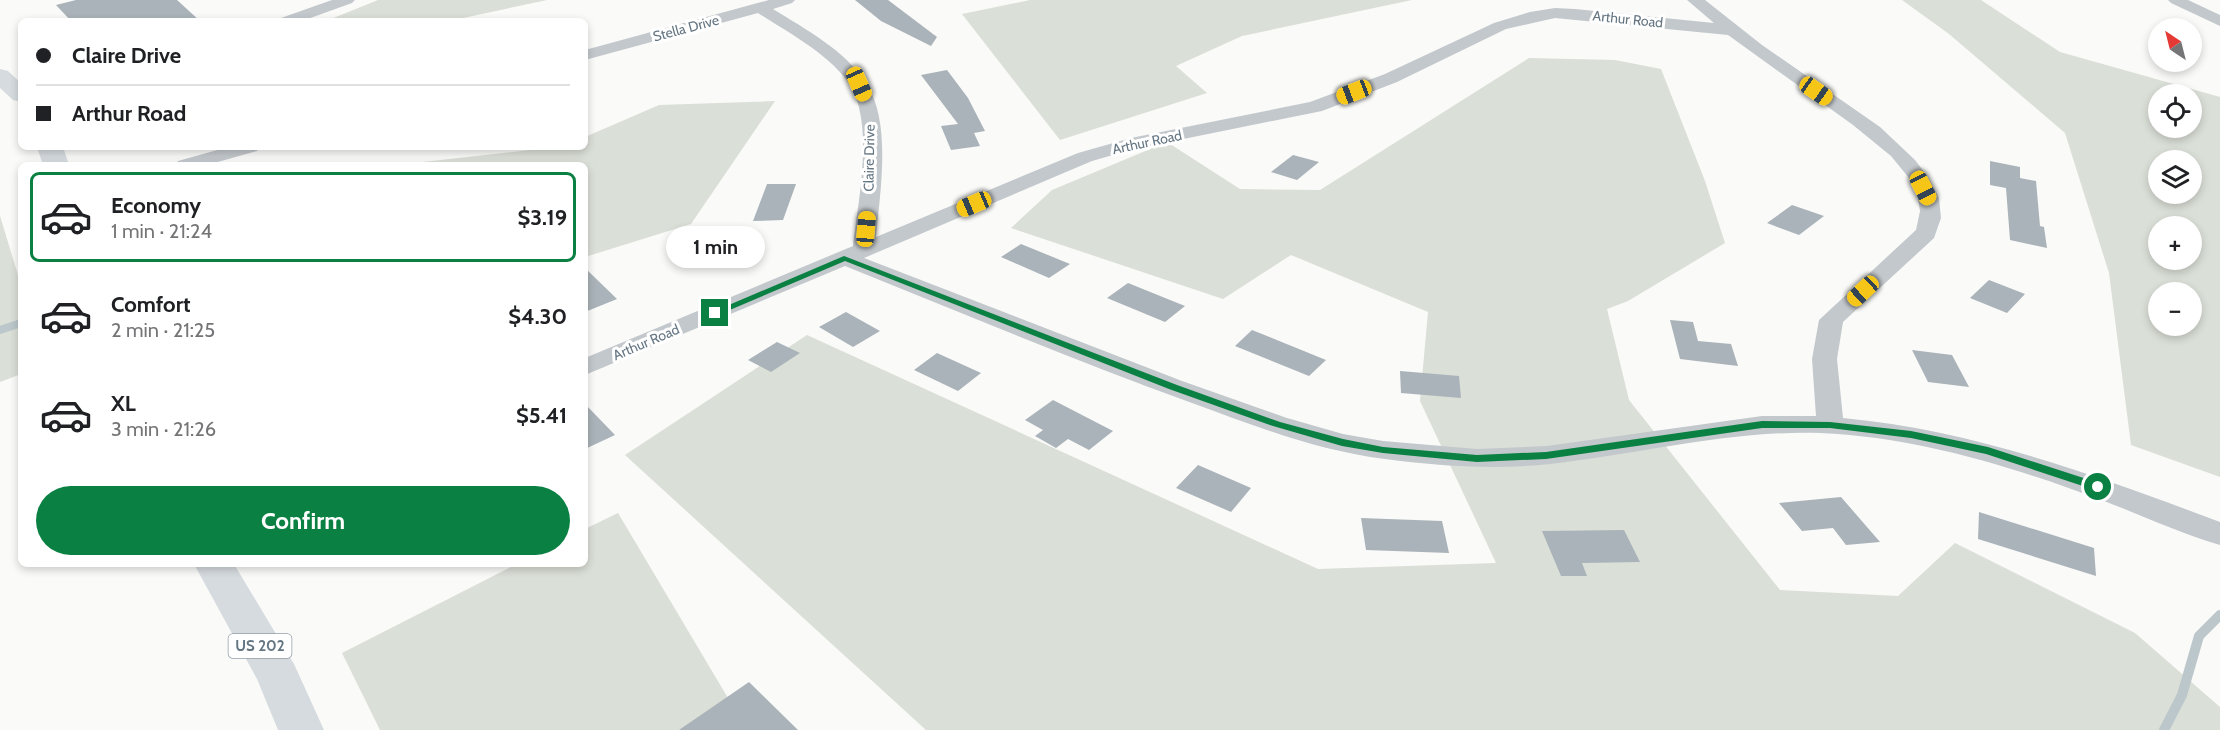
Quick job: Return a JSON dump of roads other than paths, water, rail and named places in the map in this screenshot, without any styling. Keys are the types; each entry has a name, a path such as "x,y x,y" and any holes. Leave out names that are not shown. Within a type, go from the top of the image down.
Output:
{"highway":[{"name":"US 202","path":"216,567 278,676 301,730"}],"street":[{"path":"296,18 347,0"},
{"name":"Stella Drive","path":"588,54 787,0"},
{"path":"1695,0 1730,30 1890,145 1917,177 1930,200 1932,219 1926,233 1831,320 1825,340 1824,364 1830,425"},
{"path":"2176,0 2220,21"},
{"name":"Claire Drive","path":"761,8 797,31 834,60 859,84 869,108 871,166 854,254"},
{"name":"Arthur Road","path":"588,366 1085,157 1131,144 1315,107 1390,78 1500,26 1530,17 1575,14 1730,30"},
{"path":"196,162 239,150"},
{"path":"854,254 1173,387 1277,424 1342,443 1383,450 1477,458 1546,455 1762,425 1830,425 1898,433 1988,451 2078,479 2220,534"}],"waterway":[{"path":"0,330 18,324"},
{"path":"2164,730 2182,695 2199,636 2220,615"}]}
